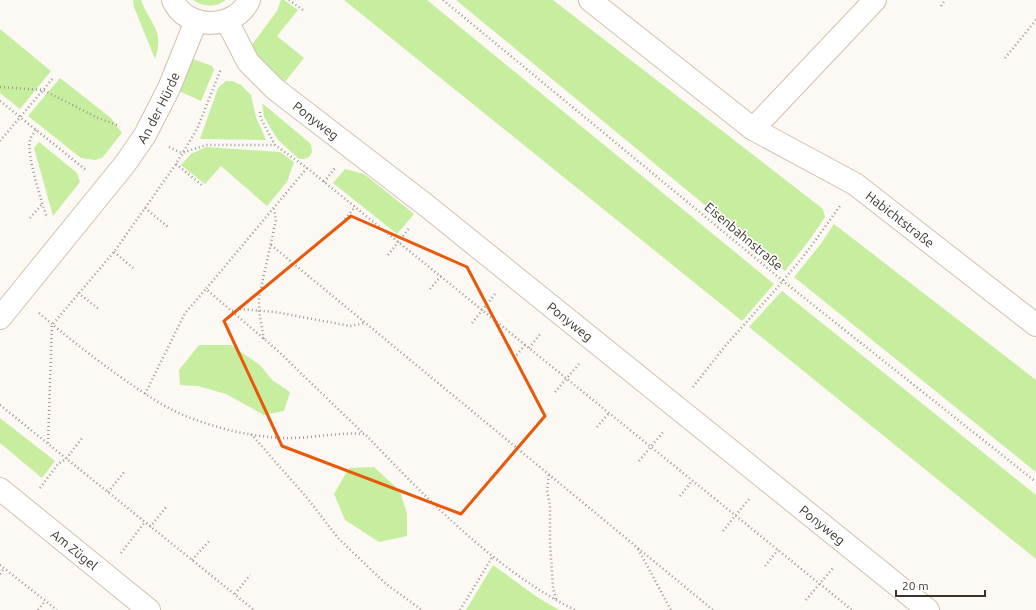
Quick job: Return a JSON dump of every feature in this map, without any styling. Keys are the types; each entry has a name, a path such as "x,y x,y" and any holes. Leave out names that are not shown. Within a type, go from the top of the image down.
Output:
{"street":[{"path":"173,0 183,14 196,21 206,23 227,21 239,14 249,0"},
{"name":"Habichtstraße","path":"590,0 753,129 855,184 1036,325"},
{"path":"753,129 875,0"},
{"name":"An der Hürde","path":"0,318 125,164 145,135 169,88 196,21"},
{"name":"Ponyweg","path":"227,21 248,62 257,73 275,89 427,206 928,610"},
{"name":"Am Zügel","path":"0,488 149,610"}],"path":[{"path":"289,0 303,10"},
{"name":"Eisenbahnstraße","path":"443,0 783,281 1036,482"},
{"path":"940,6 945,0"},
{"path":"1005,58 1036,20"},
{"path":"48,443 52,324 114,252 176,164 197,129 223,65"},
{"path":"0,141 54,76"},
{"path":"0,88 43,90 98,118 145,135 182,154 206,145 275,145 307,168 852,610"},
{"path":"0,101 107,186"},
{"path":"36,130 30,138 29,150 42,204 58,248"},
{"path":"176,164 203,186"},
{"path":"145,394 185,313 307,168"},
{"path":"639,461 726,345 783,281 816,241 855,184"},
{"path":"30,218 42,204"},
{"path":"388,255 427,206"},
{"path":"345,219 355,207"},
{"path":"145,208 168,227"},
{"path":"264,340 259,312 259,297 276,220 274,208"},
{"path":"271,245 713,610"},
{"path":"114,252 133,268"},
{"path":"472,323 512,274"},
{"path":"430,289 441,276"},
{"path":"206,289 337,406 403,475 450,520 493,556 537,589 556,601 575,610"},
{"path":"78,293 98,309"},
{"path":"19,296 89,355 145,394 188,417 219,427 250,434 289,438 350,433 365,434"},
{"path":"232,312 241,309 259,312 275,312 350,326 365,323"},
{"path":"555,392 597,343"},
{"path":"514,358 525,345"},
{"path":"0,405 254,610"},
{"path":"597,427 609,413"},
{"path":"250,434 308,499 338,538 386,584 422,610"},
{"path":"24,508 58,464 66,459 83,437"},
{"path":"108,492 125,471"},
{"path":"549,475 547,490 550,506 550,542 553,588 556,601"},
{"path":"723,531 765,478"},
{"path":"680,496 692,481"},
{"path":"150,526 167,506"},
{"path":"104,574 145,522"},
{"path":"192,560 209,541"},
{"path":"637,547 671,610"},
{"path":"806,600 851,547"},
{"path":"765,566 778,550"},
{"path":"460,610 493,556"},
{"path":"0,565 56,610"},
{"path":"0,574 4,568"},
{"path":"235,594 250,575"},
{"path":"38,610 46,601"}],"highlighted area":[{"path":"351,216 467,267 545,416 461,514 282,446 224,321"}],"green space":[{"path":"133,0 141,0 155,28 158,49 155,59 134,7"},
{"path":"193,0 226,0 222,3 210,6"},
{"path":"281,0 284,0 298,10 277,36 304,58 284,83 257,59 251,46 277,11"},
{"path":"344,0 427,0 774,284 742,321"},
{"path":"456,0 553,0 823,209 825,217 811,238 785,271"},
{"path":"0,29 51,71 20,109 0,93"},
{"path":"193,59 212,66 214,70 201,101 179,91"},
{"path":"60,78 111,118 122,133 102,158 95,160 81,158 28,116"},
{"path":"226,81 232,81 241,85 251,95 256,117 266,140 200,139 218,88"},
{"path":"262,103 311,144 312,152 309,157 299,159 278,140 264,117"},
{"path":"39,142 77,173 80,182 53,216 34,148"},
{"path":"206,147 280,152 294,162 287,182 267,206 221,166 205,184 181,165 191,154"},
{"path":"345,169 364,174 414,214 397,234 333,183"},
{"path":"834,224 1036,380 1036,472 794,277 820,245"},
{"path":"782,291 1036,495 1036,559 749,327"},
{"path":"199,345 231,345 260,365 272,380 290,392 284,411 264,415 226,394 198,386 180,385 179,370"},
{"path":"0,418 55,461 42,478 0,443"},
{"path":"374,467 400,491 407,514 407,536 379,542 345,520 334,494 349,468"},
{"path":"493,565 537,597 559,610 466,610"}]}
